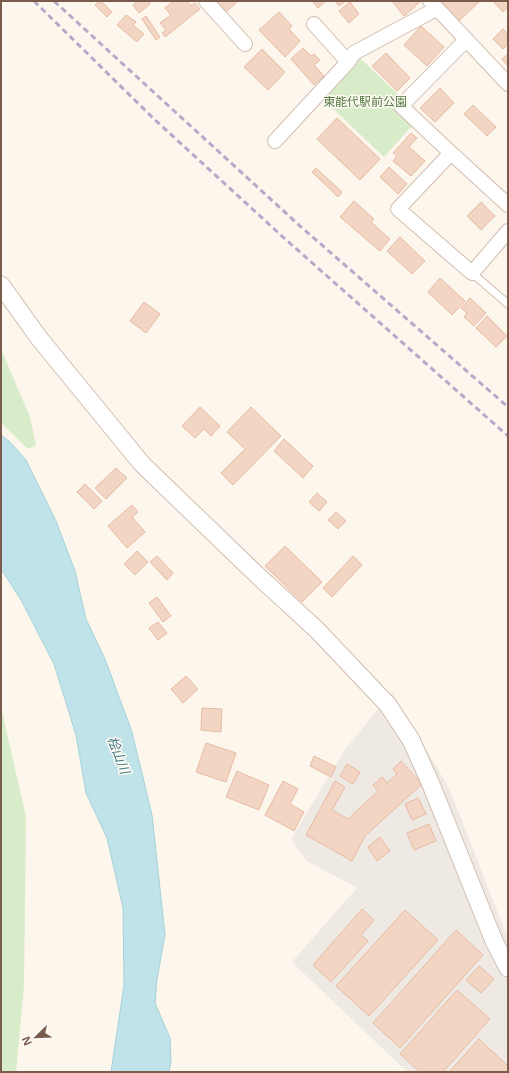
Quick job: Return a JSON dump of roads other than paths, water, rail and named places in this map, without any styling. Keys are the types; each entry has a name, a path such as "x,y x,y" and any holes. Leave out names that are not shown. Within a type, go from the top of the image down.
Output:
{"street":[{"path":"206,1 245,44"},
{"path":"275,140 354,54 433,5 508,84"},
{"path":"314,24 348,62"},
{"path":"466,40 402,106 450,153 508,205"},
{"path":"450,153 398,209 472,273 508,231"},
{"path":"1,285 38,338 142,464 256,574 317,630 388,705 411,740 430,782 494,941 508,968"}],"lane":[{"path":"472,273 508,304"}],"water":[{"name":"桧山川","path":"1,435 9,441 26,460 56,521 75,571 86,619 105,659 132,732 152,815 165,935 157,979 155,1003 170,1038 171,1061 169,1072 111,1072 124,985 123,908 107,838 86,793 76,735 54,664 21,600 1,569"}],"railway":[{"path":"34,1 154,119 284,238 508,436"},
{"path":"54,1 300,226 508,407"}],"park label":[{"name":"東能代駅前公園","path":"365,101"}]}
